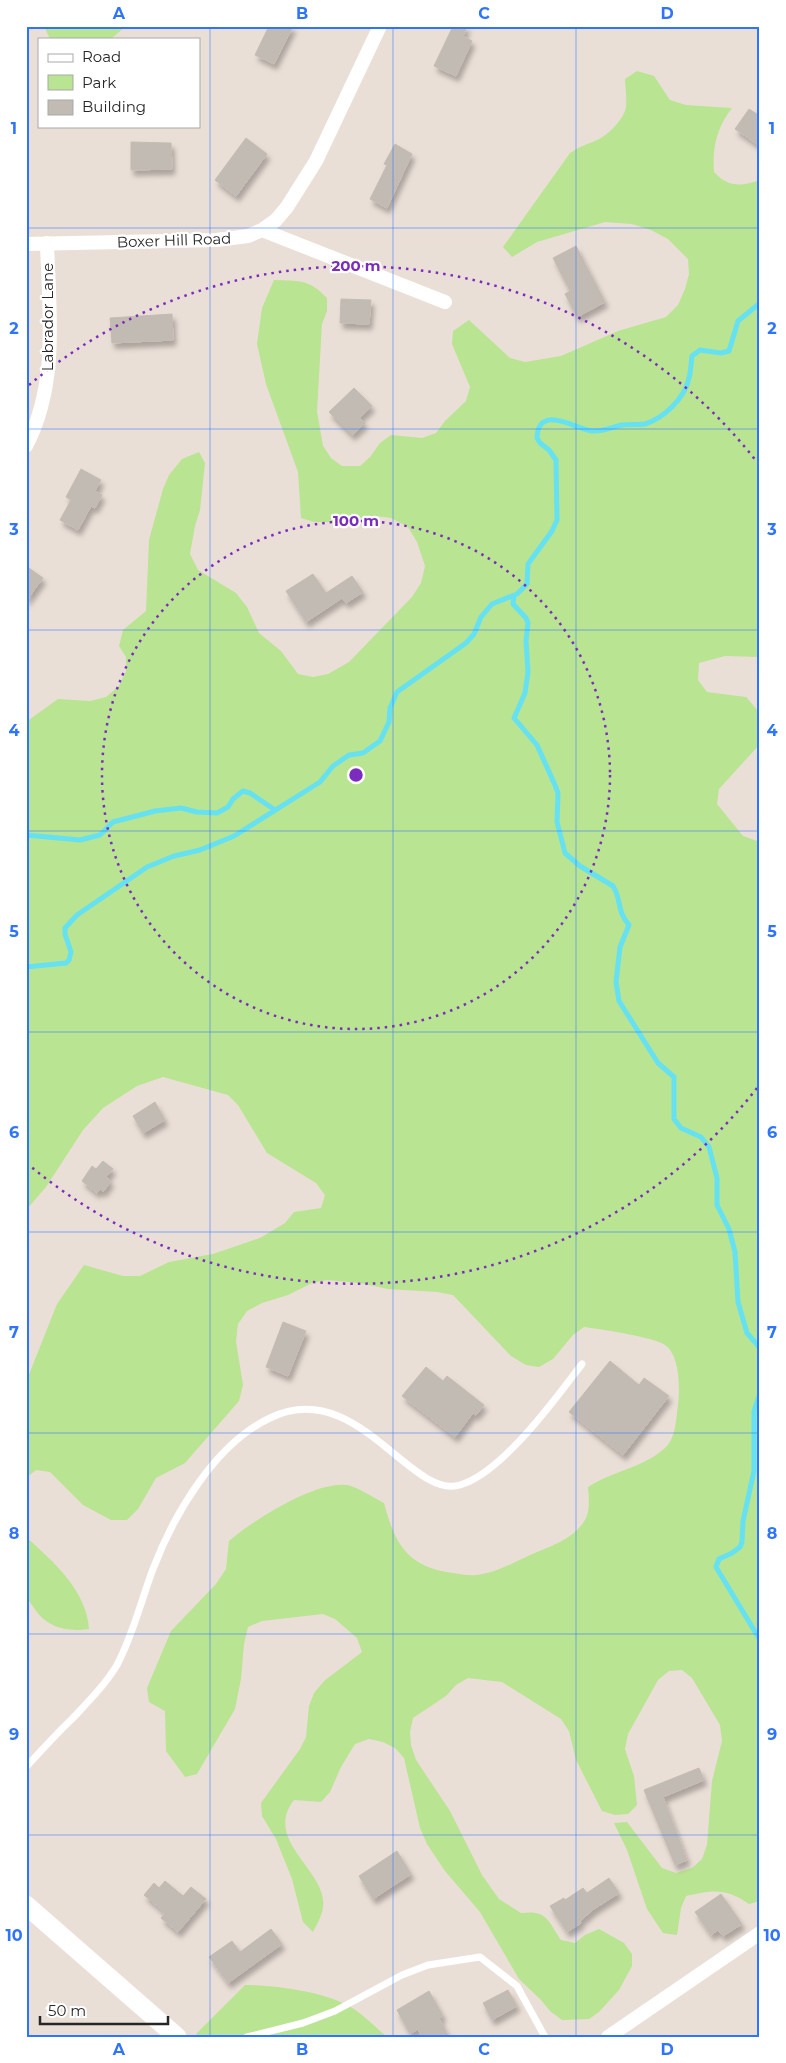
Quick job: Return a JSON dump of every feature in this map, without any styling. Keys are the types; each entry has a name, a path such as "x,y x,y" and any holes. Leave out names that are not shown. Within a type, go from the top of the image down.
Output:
{"main road":[{"path":"26,1905 177,2037"}],"street":[{"name":"Boxer Hill Road","path":"26,244 216,240 248,236 262,230 276,220 287,207 316,161 380,26"},
{"path":"262,230 445,302"},
{"name":"Labrador Lane","path":"26,446 40,412 48,382 50,349 47,244"},
{"path":"608,2037 760,1933"}],"lane":[{"path":"26,1767 88,1702 115,1668 125,1650 160,1553 186,1503 208,1471 229,1447 252,1430 270,1418 292,1411 313,1410 332,1413 364,1430 429,1479 443,1486 452,1486 475,1478 502,1459 546,1411 582,1364"},
{"path":"247,2037 303,2023 335,2011 402,1975 428,1965 480,1957 517,1986 545,2037"}],"green space":[{"path":"44,26 126,26 112,38 50,38"},
{"path":"637,71 654,76 670,100 686,105 732,108 719,130 715,146 714,172 729,183 746,184 760,180 760,657 725,656 699,663 698,680 707,692 746,697 760,713 760,744 719,789 717,804 743,836 760,842 760,1901 749,1904 733,1895 719,1892 704,1892 686,1896 681,1908 677,1935 663,1933 647,1909 627,1850 614,1823 627,1822 662,1868 676,1873 692,1868 702,1859 707,1845 712,1781 722,1741 720,1725 692,1678 682,1670 669,1671 658,1680 628,1734 625,1749 634,1776 637,1805 628,1814 615,1815 602,1811 576,1760 569,1731 561,1719 502,1682 468,1678 456,1685 446,1696 413,1718 410,1732 411,1745 416,1760 450,1811 482,1875 499,1899 521,1913 536,1913 546,1918 561,1940 575,1943 585,1935 599,1929 624,1943 632,1954 632,1966 619,1990 599,2012 589,2019 562,2020 550,2011 519,1979 480,1912 445,1871 427,1844 420,1828 404,1758 395,1748 383,1742 369,1739 355,1744 341,1767 330,1792 321,1802 294,1800 286,1815 286,1829 290,1842 316,1881 322,1894 323,1907 313,1932 303,1922 292,1879 276,1839 262,1816 261,1803 300,1749 306,1737 309,1706 314,1693 324,1681 362,1652 357,1638 335,1619 323,1614 262,1621 248,1627 235,1709 197,1774 185,1777 166,1751 165,1711 149,1702 147,1688 171,1631 216,1584 226,1569 229,1541 268,1513 318,1489 333,1485 346,1485 384,1503 393,1530 405,1551 424,1565 437,1570 464,1575 483,1574 504,1567 569,1537 586,1518 589,1507 588,1487 647,1460 669,1444 675,1428 679,1398 678,1373 674,1356 665,1345 650,1339 584,1327 573,1335 553,1359 539,1367 526,1365 511,1356 453,1295 437,1292 388,1289 360,1283 327,1280 312,1283 288,1295 262,1303 247,1311 238,1324 236,1341 243,1385 239,1401 185,1463 156,1478 138,1509 127,1520 111,1520 83,1505 50,1472 36,1470 26,1478 26,1382 57,1304 84,1265 123,1276 140,1276 169,1262 213,1254 260,1238 285,1223 294,1212 321,1208 325,1195 316,1183 267,1153 238,1105 228,1095 163,1077 137,1086 103,1108 83,1130 46,1187 26,1210 26,722 58,699 90,701 106,697 119,686 126,671 126,657 119,646 123,630 146,611 149,540 163,489 169,475 182,459 199,452 205,463 200,510 190,554 198,570 236,593 247,607 259,633 281,651 298,674 313,677 328,674 349,662 412,597 421,583 425,566 417,542 408,527 391,518 375,516 329,522 314,522 301,518 298,472 266,384 257,344 262,308 274,280 309,284 327,298 327,311 322,324 317,411 323,446 331,458 342,466 360,466 370,457 380,443 391,435 422,438 436,433 445,421 466,401 470,387 452,344 453,331 469,320 510,358 525,362 561,356 618,331 666,317 678,305 685,289 689,274 688,259 668,239 651,230 632,224 605,222 537,242 512,257 503,247 570,153 604,136 620,120 626,107 625,79"},
{"path":"26,1537 67,1578 82,1602 87,1615 89,1629 65,1629 51,1624 39,1615 28,1600 25,1582"},
{"path":"245,1985 286,1988 331,1998 363,2015 387,2037 200,2037 196,2034"}],"building":[{"path":"269,26 293,26 274,64 255,55"},
{"path":"453,26 467,26 463,36 472,41 456,76 434,66"},
{"path":"749,109 760,116 760,146 735,129"},
{"path":"246,138 267,154 236,196 215,180"},
{"path":"131,142 171,143 172,169 131,170"},
{"path":"395,144 412,154 387,208 370,199 387,165 384,164"},
{"path":"576,246 605,302 577,317 565,294 570,291 553,258"},
{"path":"341,299 371,300 369,324 340,323"},
{"path":"172,314 173,340 112,343 110,318"},
{"path":"354,388 372,406 359,418 365,423 352,435 329,412"},
{"path":"81,469 101,480 95,491 102,495 95,508 91,506 78,530 60,520 71,500 66,497"},
{"path":"26,566 43,578 26,601"},
{"path":"313,574 326,593 352,576 363,592 346,603 342,598 306,622 286,591"},
{"path":"155,1102 165,1120 143,1133 133,1116"},
{"path":"103,1161 113,1169 106,1177 111,1181 103,1192 100,1189 97,1193 82,1181 92,1166 96,1169"},
{"path":"283,1322 306,1331 288,1376 266,1367"},
{"path":"610,1361 639,1385 644,1378 669,1396 623,1455 569,1412"},
{"path":"426,1367 443,1381 447,1376 484,1405 476,1415 473,1413 455,1437 402,1396"},
{"path":"699,1768 704,1780 663,1797 687,1860 675,1865 644,1790"},
{"path":"397,1851 411,1874 373,1899 359,1876"},
{"path":"609,1878 619,1893 594,1909 580,1921 581,1923 567,1932 550,1906 564,1898 565,1900 583,1888 587,1893"},
{"path":"165,1881 183,1896 191,1887 206,1899 178,1932 161,1918 165,1914 162,1910 144,1895 154,1883 159,1888"},
{"path":"721,1894 742,1924 723,1936 718,1930 711,1935 695,1912"},
{"path":"271,1929 282,1944 228,1983 209,1957 232,1941 240,1952"},
{"path":"508,1990 517,2006 492,2020 483,2003"},
{"path":"429,1991 443,2016 439,2018 449,2037 422,2037 418,2029 410,2034 397,2010"}],"waterway":[{"path":"26,967 66,963 71,952 65,928 77,915 147,867 174,856 200,850 234,836 320,782 333,766 349,755 363,753 380,741 389,722 390,708 397,692 466,643 474,634 481,617 492,604 517,594 527,584 528,564 552,531 557,520 556,460 537,438 539,428 544,422 551,420 559,421 596,431 622,425 645,424 652,421 673,406 683,393 690,375 692,356 700,350 721,353 729,351 738,321 760,303"},
{"path":"514,596 513,604 526,618 528,623 526,641 528,672 525,693 514,718 537,745 555,785 558,793 557,822 565,853 580,866 613,886 616,891 622,915 629,925 620,947 616,982 619,1001 658,1063 674,1077 674,1119 681,1128 701,1137 709,1147 717,1178 717,1205 729,1229 735,1252 738,1302 747,1333 760,1348"},
{"path":"26,835 80,840 100,835 113,822 155,811 181,808 197,812 217,813 228,807 233,799 243,791 250,793 275,810"},
{"path":"760,1393 754,1411 754,1471 743,1521 742,1542 740,1547 732,1553 719,1559 716,1567 760,1640"}]}
